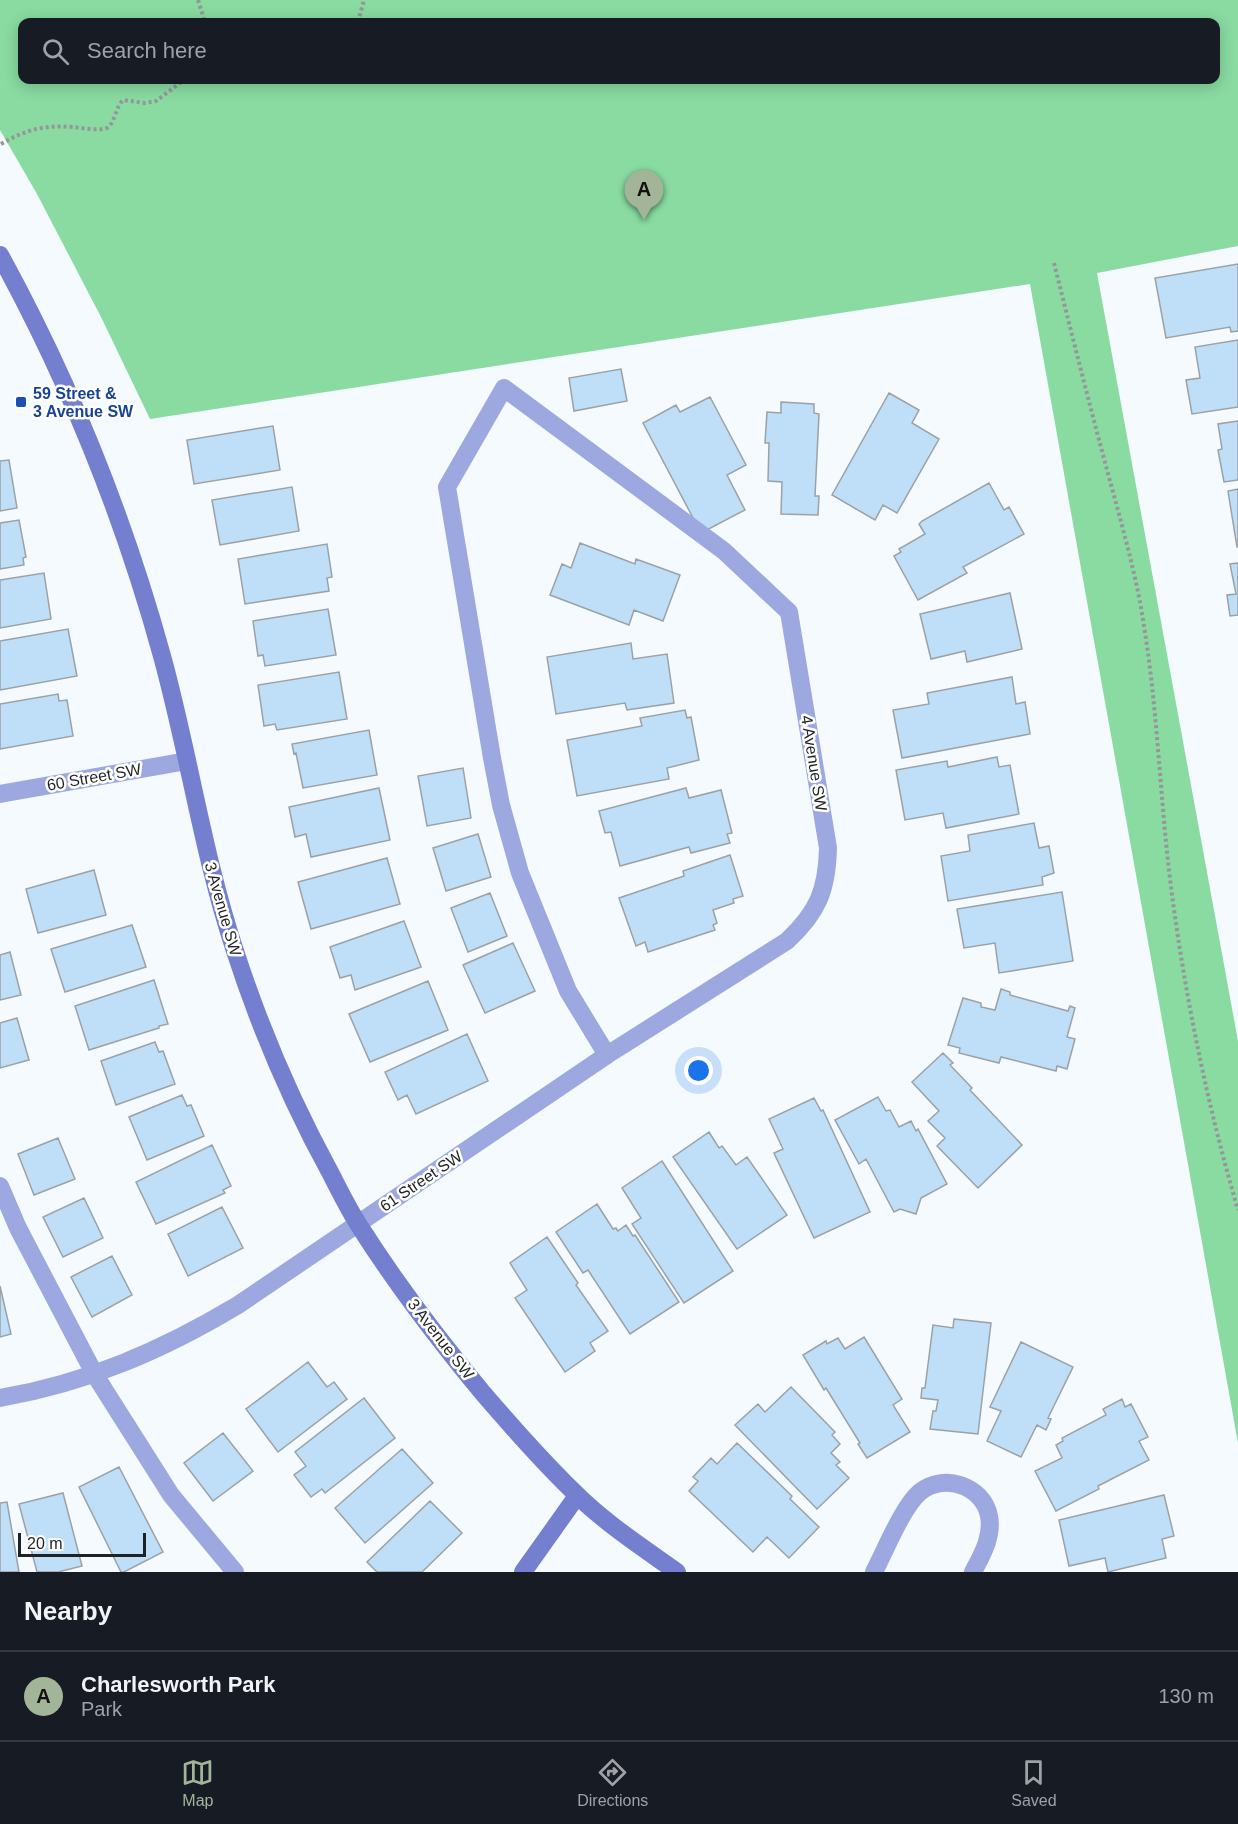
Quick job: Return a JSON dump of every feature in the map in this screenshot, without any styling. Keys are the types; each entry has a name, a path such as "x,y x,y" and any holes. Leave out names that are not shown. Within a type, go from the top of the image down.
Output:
{"street":[{"name":"3 Avenue SW","path":"0,255 80,423 140,580 163,659 214,885 236,955 264,1030 304,1125 358,1224 401,1288 452,1356 508,1422 577,1496 677,1572"},
{"name":"4 Avenue SW","path":"607,1055 568,991 520,873 501,805 492,758 447,487 504,388 724,551 789,612 828,848 828,867 814,912"},
{"name":"60 Street SW","path":"0,794 187,761"},
{"name":"61 Street SW","path":"0,1398 55,1387 95,1375 177,1341 206,1324 607,1055 787,941 814,912"},
{"path":"0,1186 18,1228 95,1375 171,1495 235,1572"},
{"path":"874,1572 908,1507 918,1493 928,1486 946,1482 961,1484 977,1494 985,1503 990,1516 989,1536 973,1572"},
{"path":"523,1572 577,1496"}],"path":[{"path":"198,0 203,18"},
{"path":"359,18 364,0"},
{"path":"1,144 33,128 56,126 107,128 112,124 120,102 123,100 145,103 156,101 179,84"},
{"path":"1054,263 1131,561 1144,624 1154,694 1171,885 1181,957 1204,1082 1238,1210"}],"green space":[{"path":"0,0 1238,0 1238,246 1097,273 1238,1041 1238,1443 1030,284 150,419 101,317 37,194 0,130"}],"building":[{"path":"1238,264 1238,331 1231,332 1230,327 1166,338 1155,278"},
{"path":"1238,340 1238,407 1192,414 1186,380 1200,378 1195,347"},
{"path":"621,369 627,401 574,411 569,378"},
{"path":"889,393 919,410 912,423 939,439 897,513 883,505 875,520 832,495"},
{"path":"710,397 746,465 727,475 745,510 701,533 643,423 676,405 680,412"},
{"path":"781,402 814,404 814,413 819,414 815,496 819,496 818,515 781,514 782,482 768,481 769,443 765,443 767,412 781,413"},
{"path":"1238,421 1238,480 1224,482 1218,450 1222,449 1218,424"},
{"path":"273,426 280,470 194,484 187,440"},
{"path":"9,460 17,508 0,511 0,461"},
{"path":"989,483 1004,510 1009,507 1024,534 963,567 967,573 918,600 894,556 901,552 899,549 925,534 919,524 922,521"},
{"path":"292,487 299,531 220,545 212,500"},
{"path":"1238,489 1238,547 1237,547 1228,491"},
{"path":"19,520 26,557 23,558 24,565 0,569 0,523"},
{"path":"580,543 635,564 636,559 680,575 663,621 634,610 629,625 550,595 562,564 571,568"},
{"path":"327,544 332,577 327,578 329,591 245,604 238,559"},
{"path":"1238,563 1238,615 1230,616 1227,595 1236,594 1230,564"},
{"path":"44,573 51,619 0,628 0,580"},
{"path":"1010,593 1022,649 967,662 965,651 931,659 920,614"},
{"path":"328,609 336,655 265,666 263,655 258,656 253,621"},
{"path":"68,629 77,676 0,690 0,641"},
{"path":"631,643 633,659 667,654 674,703 627,710 625,703 556,714 547,657"},
{"path":"339,672 347,719 277,730 275,724 264,726 258,685"},
{"path":"1012,677 1016,704 1025,702 1030,734 902,758 893,710 929,704 927,693"},
{"path":"58,694 59,701 67,700 73,736 0,749 0,704"},
{"path":"685,710 687,718 691,717 699,760 667,768 669,779 577,796 567,740 642,726 640,718"},
{"path":"369,730 377,775 303,788 292,744"},
{"path":"997,757 999,767 1010,765 1019,814 946,828 943,813 905,820 896,770 947,761 948,767"},
{"path":"463,768 471,818 427,826 418,776"},
{"path":"379,788 390,840 311,857 306,834 295,837 289,807"},
{"path":"686,788 689,798 721,790 732,833 727,834 730,843 691,853 689,847 620,866 611,832 605,833 599,811"},
{"path":"1034,823 1039,848 1049,846 1054,873 1042,877 1043,885 948,901 941,856 970,851 968,835"},
{"path":"478,834 491,877 446,891 433,848"},
{"path":"730,855 743,896 733,899 734,903 713,910 717,923 713,925 715,930 648,952 645,942 636,946 619,898 684,876 683,871"},
{"path":"387,858 400,904 311,929 298,882"},
{"path":"94,870 106,915 38,933 26,889"},
{"path":"1062,892 1073,961 999,973 995,943 964,948 957,909"},
{"path":"490,893 507,936 468,952 451,908"},
{"path":"404,921 421,967 355,990 351,975 340,978 330,947"},
{"path":"132,925 146,967 65,992 51,949"},
{"path":"513,943 535,991 485,1013 463,965"},
{"path":"10,952 21,995 0,1000 0,955"},
{"path":"154,980 168,1024 89,1050 75,1006"},
{"path":"428,981 448,1030 370,1062 349,1014"},
{"path":"1001,989 1010,992 1010,995 1068,1011 1070,1006 1075,1008 1067,1037 1075,1039 1067,1069 1057,1066 1056,1071 1001,1057 999,1063 959,1053 960,1048 948,1045 963,998 981,1003 981,1007 995,1010"},
{"path":"17,1018 29,1060 0,1068 0,1023"},
{"path":"467,1034 488,1081 416,1114 407,1095 398,1100 385,1072"},
{"path":"155,1042 159,1052 163,1051 175,1084 116,1105 101,1061"},
{"path":"943,1053 953,1063 950,1065 972,1088 970,1090 1022,1145 978,1188 937,1146 945,1138 928,1121 939,1111 912,1082"},
{"path":"182,1095 187,1106 191,1105 204,1136 147,1160 129,1117"},
{"path":"878,1097 886,1111 890,1110 899,1127 911,1121 916,1131 918,1129 947,1184 921,1198 916,1214 900,1209 894,1212 866,1159 859,1164 835,1120"},
{"path":"814,1098 821,1111 823,1110 870,1212 814,1238 774,1153 783,1149 769,1119"},
{"path":"709,1132 719,1148 722,1146 736,1165 747,1157 787,1215 737,1249 673,1157"},
{"path":"58,1138 75,1179 34,1195 18,1154"},
{"path":"212,1145 231,1186 223,1190 225,1193 156,1224 136,1182"},
{"path":"662,1161 733,1271 684,1303 632,1224 641,1218 622,1188"},
{"path":"84,1198 103,1238 63,1257 43,1217"},
{"path":"597,1204 613,1229 616,1228 618,1231 626,1225 633,1236 635,1235 679,1302 630,1334 588,1270 583,1273 556,1232"},
{"path":"222,1207 243,1248 188,1276 168,1234"},
{"path":"547,1237 578,1283 576,1285 608,1331 590,1343 595,1351 565,1372 515,1298 527,1290 510,1263"},
{"path":"112,1256 132,1295 92,1317 71,1277"},
{"path":"0,1286 11,1334 0,1337"},
{"path":"954,1319 991,1323 978,1434 930,1429 933,1411 936,1411 938,1400 921,1398 922,1388 925,1388 933,1325 953,1328"},
{"path":"864,1337 902,1399 893,1405 910,1432 867,1458 826,1388 824,1390 803,1355 826,1341 827,1344 838,1338 845,1349"},
{"path":"1021,1342 1073,1367 1048,1418 1051,1419 1046,1430 1037,1425 1021,1457 987,1441 1001,1411 990,1407"},
{"path":"308,1362 327,1387 334,1382 347,1399 278,1452 246,1409"},
{"path":"791,1387 835,1432 832,1435 840,1444 831,1453 840,1462 836,1465 849,1478 817,1509 735,1425 758,1404 765,1412"},
{"path":"364,1398 395,1438 325,1493 322,1489 311,1497 294,1475 306,1466 295,1452"},
{"path":"1122,1399 1125,1407 1131,1404 1148,1437 1139,1441 1149,1460 1056,1511 1035,1471 1062,1458 1056,1445 1063,1441 1062,1438 1106,1415 1103,1409"},
{"path":"223,1433 253,1471 213,1501 184,1463"},
{"path":"737,1443 792,1496 790,1499 819,1527 789,1558 767,1537 753,1552 689,1491 698,1481 693,1477 711,1458 717,1464"},
{"path":"402,1449 433,1483 365,1543 335,1508"},
{"path":"119,1467 163,1552 124,1572 121,1572 79,1487"},
{"path":"63,1493 82,1566 58,1572 37,1572 19,1504"},
{"path":"1164,1495 1174,1536 1162,1539 1166,1558 1108,1572 1105,1558 1069,1566 1059,1520"},
{"path":"430,1501 462,1533 422,1572 377,1572 367,1562"},
{"path":"7,1502 19,1572 0,1572 0,1503"}],"place":[{"name":"Charlesworth Park","path":"644,220"},
{"name":"59 Street & 3 Avenue SW","path":"21,402"}]}
